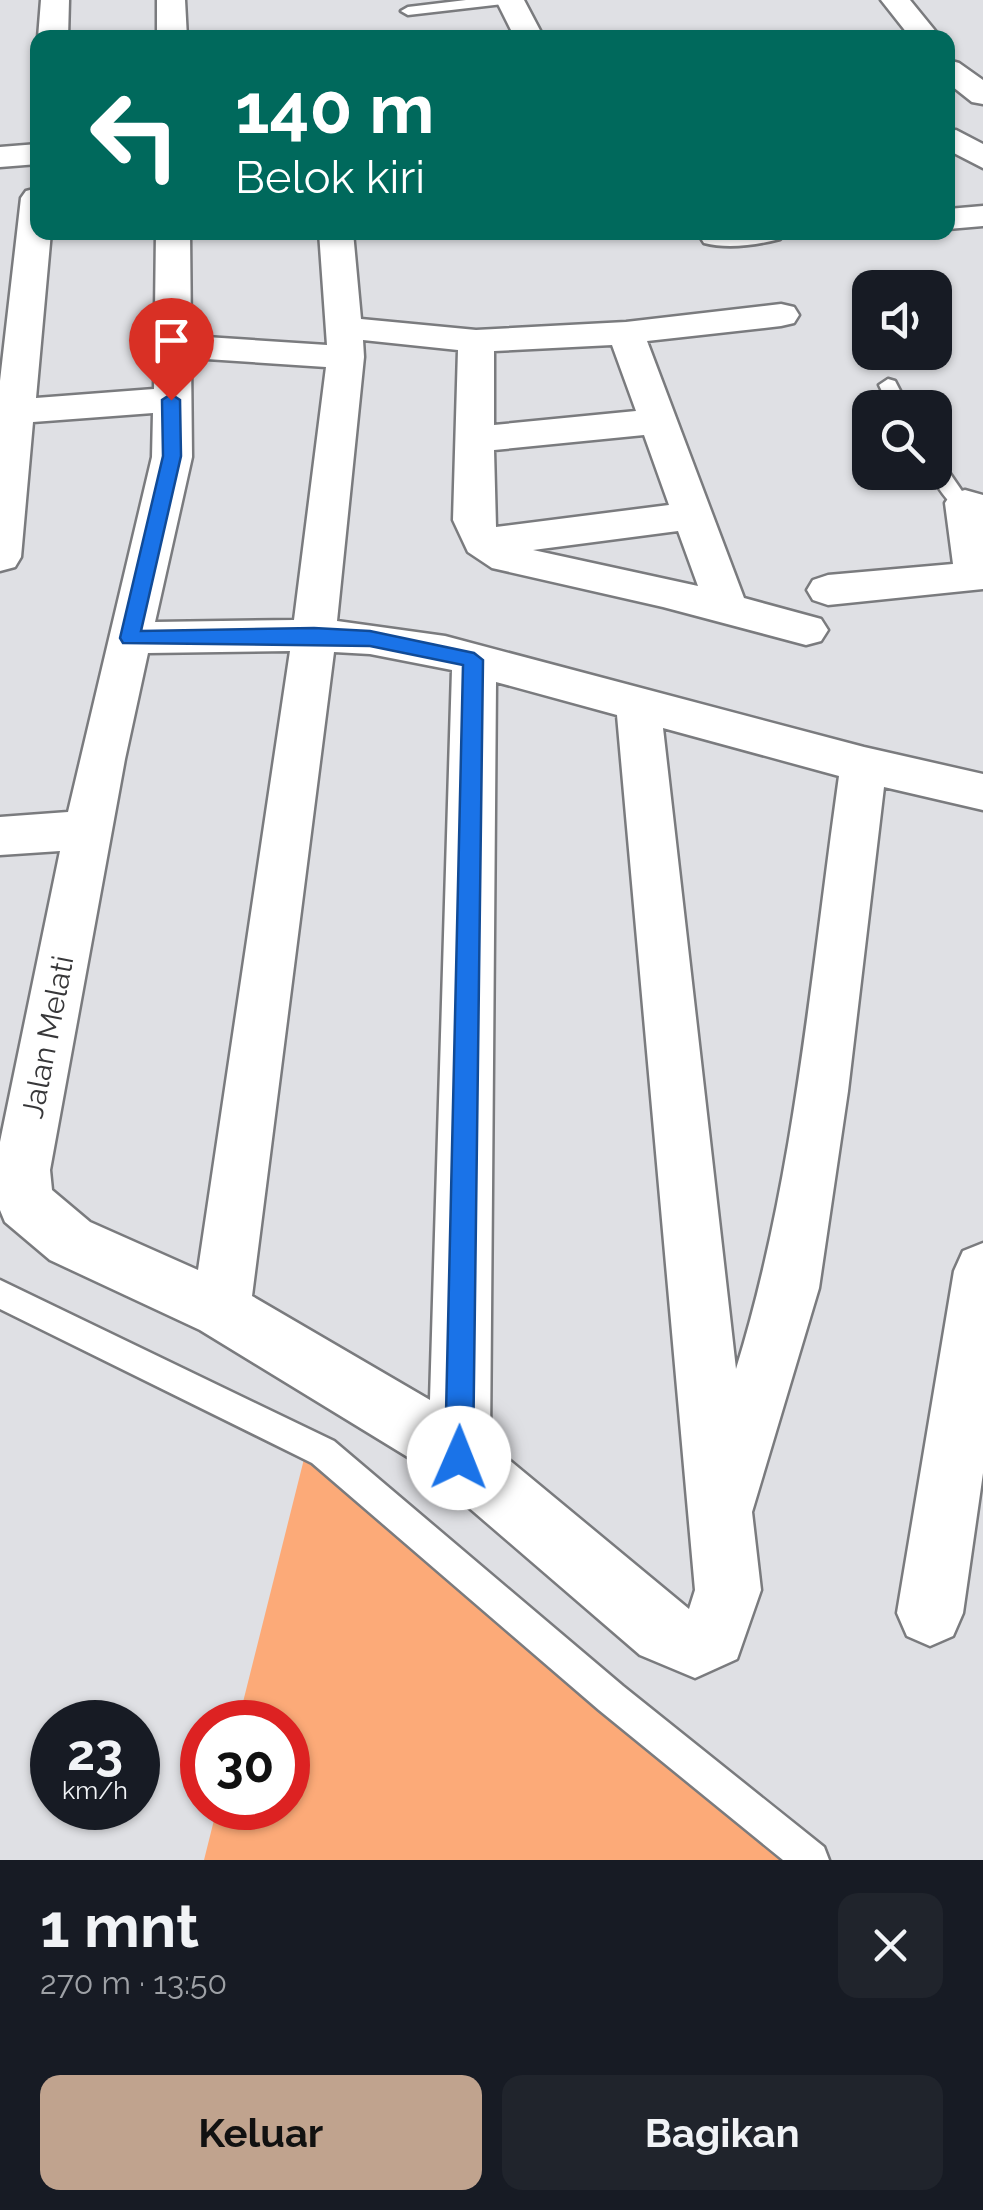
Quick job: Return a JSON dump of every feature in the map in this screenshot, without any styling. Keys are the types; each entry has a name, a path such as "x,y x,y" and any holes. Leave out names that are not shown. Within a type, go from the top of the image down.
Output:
{"street":[{"path":"53,30 55,0"},
{"path":"171,0 172,30"},
{"path":"507,0 525,30"},
{"path":"896,0 920,30"},
{"path":"955,60 983,95"},
{"path":"0,141 30,139"},
{"path":"955,140 983,158"},
{"path":"0,157 30,155"},
{"path":"955,218 983,216"},
{"path":"0,557 7,413 32,240"},
{"name":"Jalan Melati","path":"173,240 172,456 88,830 22,1170 25,1203 70,1241 221,1310 438,1440 663,1632 695,1645 714,1636 728,1590 722,1512"},
{"path":"221,1310 314,635 346,343 337,240"},
{"path":"170,346 476,342 626,332 781,314"},
{"path":"626,332 727,609"},
{"path":"476,342 473,520 478,543 492,553 516,561 806,630"},
{"path":"7,413 171,400"},
{"path":"473,440 658,422"},
{"path":"828,590 976,576 974,506"},
{"path":"478,543 693,516"},
{"path":"130,638 370,638 474,660 864,766 983,792"},
{"path":"459,1458 474,660"},
{"path":"638,704 722,1512"},
{"path":"722,1512 790,1288 822,1090 864,766"},
{"path":"0,836 88,830"},
{"path":"930,1613 972,1426 983,1270"}],"lane":[{"path":"408,12 507,0"},
{"path":"888,385 891,390"},
{"path":"952,490 958,499 974,506"},
{"path":"0,1294 324,1452 611,1698 812,1860"}],"shaded area":[{"path":"304,1459 792,1860 204,1860 212,1830 310,1830 310,1700 244,1700"}],"route":[{"path":"171,400 172,456 130,638 370,638 474,660 459,1458"}]}
